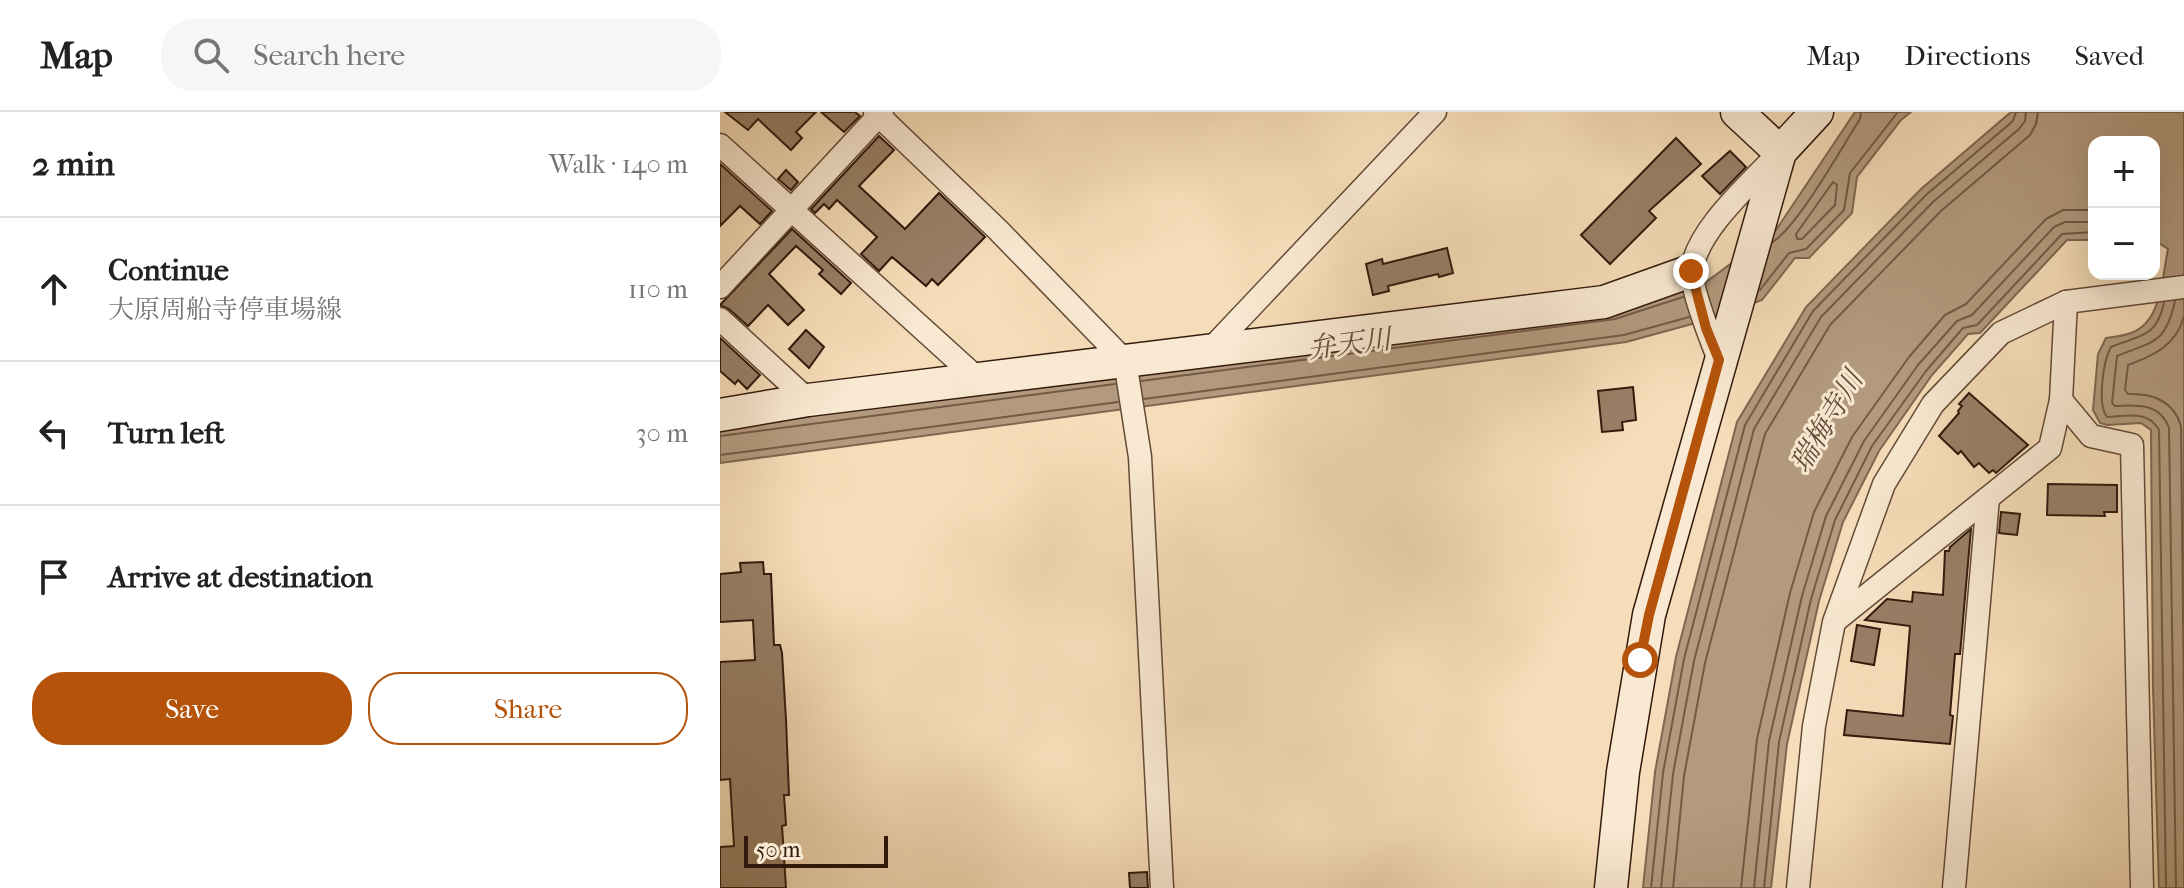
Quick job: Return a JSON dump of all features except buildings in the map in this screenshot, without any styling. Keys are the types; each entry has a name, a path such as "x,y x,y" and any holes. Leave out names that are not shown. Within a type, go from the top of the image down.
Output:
{"street":[{"path":"1209,351 1435,112"},
{"path":"1737,112 1780,152"},
{"path":"720,415 808,400 1604,302 1691,271 1704,238 1817,112"},
{"path":"720,287 878,113 998,230 1125,361 1140,457 1162,888"},
{"path":"720,145 978,379"},
{"path":"1611,888 1623,772 1649,615 1719,360 1719,322 1780,152"},
{"path":"1691,271 1719,322"},
{"path":"1798,888 1814,726 1834,622 1884,484 1933,404 2001,333 2066,302 2184,287"},
{"path":"1834,622 2050,448 2061,400 2066,302"},
{"path":"720,319 808,400"},
{"path":"2061,400 2091,436 2132,445 2142,888"},
{"path":"1954,888 1988,498"}],"water":[{"path":"1855,112 1911,112 1901,120 1857,177 1852,213 1809,258 1795,258 1762,300 1714,318 1626,342 720,463 720,428 1614,311 1706,282 1776,230"},
{"name":"瑞梅寺川","path":"2011,112 2184,112 2184,888 2159,888 2153,688 2151,430 2141,423 2100,423 2093,410 2098,354 2106,338 2122,336 2141,327 2155,309 2162,285 2168,249 2160,244 2160,136 2088,136 2088,240 2067,240 1980,333 1968,334 1932,375 1879,451 1843,522 1819,601 1787,744 1771,888 1643,888 1655,772 1676,657 1737,422 1806,307 1921,189"}],"route":[{"path":"1640,660 1649,615 1719,360 1706,328 1691,271"}],"water label":[{"name":"弁天川","path":"1349,343"}]}
